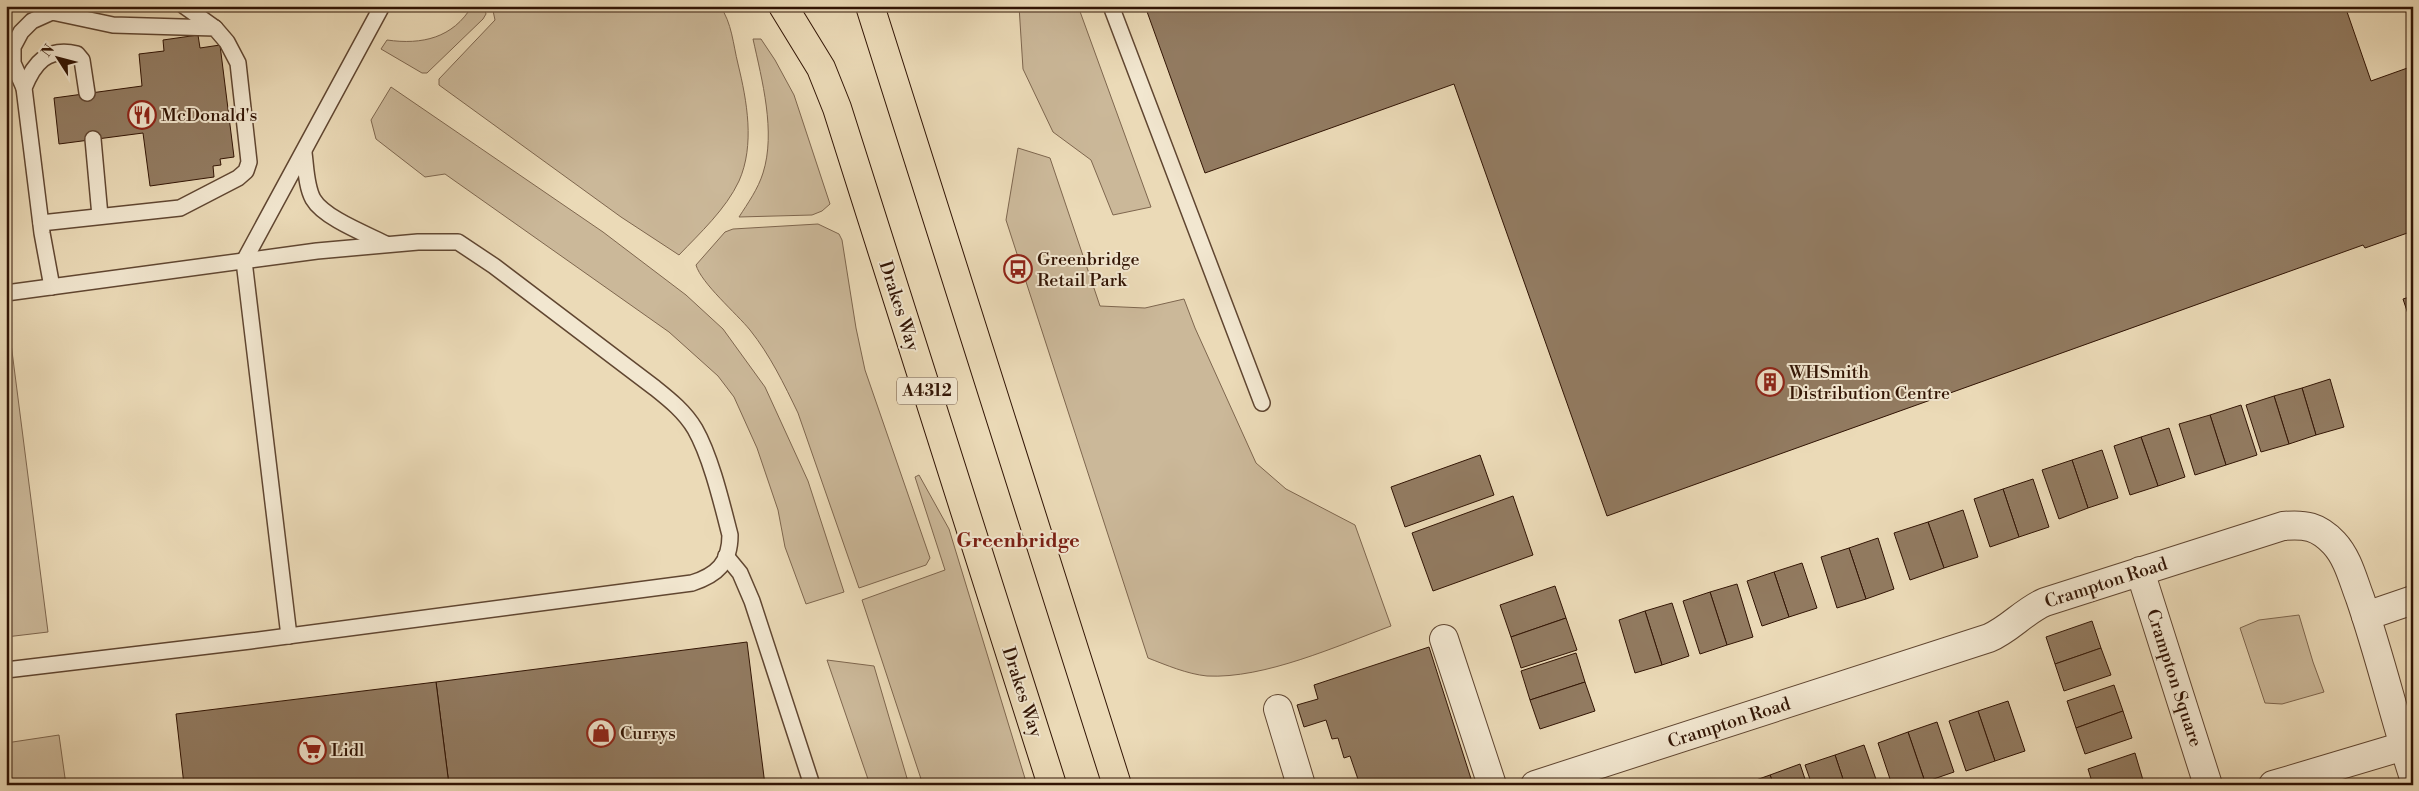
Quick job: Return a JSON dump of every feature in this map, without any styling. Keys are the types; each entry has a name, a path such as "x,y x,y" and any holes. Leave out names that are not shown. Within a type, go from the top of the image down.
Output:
{"main road":[{"name":"Drakes Way","path":"783,6 820,68 837,108 1052,785"},
{"path":"870,6 1117,785"}],"street":[{"name":"Crampton Road","path":"1534,785 1989,638 2004,631 2029,609 2045,602 2282,526 2303,524 2321,531 2335,543 2347,561 2366,616 2413,775"},
{"name":"Crampton Square","path":"2140,571 2208,785"},
{"path":"2366,616 2413,600"},
{"path":"1444,638 1492,785"},
{"path":"1278,709 1301,785"},
{"path":"2273,785 2404,746"}],"lane":[{"path":"52,287 41,223 24,88 13,63 13,47 21,32 32,22 68,6"},
{"path":"41,223 180,208 238,178 246,171 249,162 238,63 227,42 214,28 184,6"},
{"path":"289,636 244,261 382,6"},
{"path":"1111,6 1262,403"},
{"path":"52,12 112,25 214,28"},
{"path":"24,88 31,70 40,61 52,53 69,52 77,54 82,60 87,93"},
{"path":"92,139 100,216"},
{"path":"304,152 310,190 316,203 335,217 386,244"},
{"path":"6,292 317,250 386,244 439,241 458,242 466,246 670,400 695,429 703,448 730,535 730,547 714,574 692,583 289,636 6,670"},
{"path":"726,556 740,574 752,601 812,785"}],"shaded area":[{"path":"472,6 484,6 486,14 483,19 427,73 422,73 381,49 387,40 412,41 436,37 456,26"},
{"path":"492,6 720,6 730,27 744,93 748,123 747,153 744,167 734,191 712,220 679,255 621,217 439,85 439,79 495,20"},
{"path":"1019,6 1078,6 1151,207 1113,215 1091,160 1053,132 1023,69"},
{"path":"753,39 761,39 794,95 830,204 822,211 812,215 739,217 761,179 767,157 768,123 766,106"},
{"path":"391,87 603,232 686,295 723,329 765,387 808,481 844,592 806,604 785,547 778,510 757,448 734,397 718,376 669,332 445,174 425,177 376,139 371,120"},
{"path":"1018,148 1050,158 1100,306 1145,308 1184,299 1195,328 1256,463 1286,489 1355,525 1391,626 1300,660 1276,667 1229,676 1207,676 1192,673 1148,658 1006,220"},
{"path":"818,224 839,234 842,240 856,328 865,370 930,558 926,565 859,588 798,413 787,391 757,340 712,289 696,265 725,232 733,229"},
{"path":"6,320 8,320 48,632 6,637"},
{"path":"919,475 949,529 1027,785 923,785 862,600 945,570 915,477"},
{"path":"2299,615 2324,692 2282,704 2265,703 2240,628 2259,620"},
{"path":"827,660 874,666 909,785 870,785"},
{"path":"59,735 66,785 6,785 6,743"}],"building":[{"name":"WHSmith Distribution Centre","path":"1145,6 2345,6 2371,81 2413,66 2413,231 2365,248 2363,245 1607,516 1454,84 1205,173"},
{"name":"McDonald's","path":"198,35 200,48 220,45 234,157 220,159 221,165 213,166 214,177 150,186 143,133 59,144 54,98 142,86 139,54 164,51 163,40"},
{"path":"2413,296 2413,329 2403,299"},
{"path":"2330,379 2344,427 2316,435 2302,388"},
{"path":"2302,388 2316,435 2289,444 2274,396"},
{"path":"2274,396 2289,444 2261,452 2246,405"},
{"path":"2241,405 2257,455 2226,465 2210,415"},
{"path":"2210,415 2226,465 2195,475 2179,424"},
{"path":"2169,428 2185,477 2158,486 2141,437"},
{"path":"2141,437 2158,486 2130,495 2114,446"},
{"path":"2102,450 2118,498 2088,508 2072,460"},
{"path":"1480,455 1494,495 1405,527 1391,487"},
{"path":"2072,460 2088,508 2059,519 2042,470"},
{"path":"2033,479 2049,527 2019,537 2003,489"},
{"path":"2003,489 2019,537 1990,547 1974,499"},
{"path":"1513,496 1533,555 1433,591 1412,533"},
{"path":"1963,510 1978,557 1944,568 1928,522"},
{"path":"1928,522 1944,568 1910,580 1894,533"},
{"path":"1878,538 1894,589 1866,599 1849,548"},
{"path":"1849,548 1866,599 1837,608 1821,557"},
{"path":"1802,563 1817,608 1789,617 1774,572"},
{"path":"1774,572 1789,617 1762,626 1747,581"},
{"path":"1737,584 1753,637 1727,645 1710,592"},
{"path":"1555,586 1566,618 1511,637 1500,605"},
{"path":"1710,592 1727,645 1700,654 1683,601"},
{"path":"1672,603 1689,656 1662,665 1645,611"},
{"path":"1645,611 1662,665 1635,673 1619,620"},
{"path":"1566,618 1577,650 1521,668 1511,637"},
{"path":"2092,621 2101,648 2055,664 2046,637"},
{"name":"Currys","path":"747,642 765,785 449,785 436,682"},
{"path":"1429,647 1473,785 1360,785 1350,756 1344,758 1338,738 1332,739 1326,720 1304,727 1297,705 1318,699 1314,685"},
{"path":"2101,648 2111,675 2064,691 2055,664"},
{"path":"1576,653 1585,682 1530,700 1521,671"},
{"name":"Lidl","path":"436,682 449,785 184,785 176,714"},
{"path":"1585,682 1595,711 1540,729 1530,700"},
{"path":"2114,685 2123,711 2076,728 2067,701"},
{"path":"2008,701 2025,751 1995,761 1978,711"},
{"path":"1978,711 1995,761 1966,771 1949,721"},
{"path":"2123,711 2132,738 2085,754 2076,728"},
{"path":"1937,722 1954,772 1925,782 1908,732"},
{"path":"1908,732 1925,782 1918,785 1892,785 1878,743"},
{"path":"1864,745 1878,785 1845,785 1835,755"},
{"path":"2135,753 2143,780 2129,785 2093,785 2088,769"},
{"path":"1835,755 1845,785 1812,785 1805,765"},
{"path":"1800,764 1807,785 1774,785 1770,775"},
{"path":"1770,775 1774,785 1742,785"},
{"path":"2143,780 2145,785 2129,785"}],"waterway":[{"path":"6,774 8,785"}],"place":[{"name":"McDonald's","path":"142,115"},
{"name":"Greenbridge Retail Park","path":"1018,269"},
{"name":"WHSmith Distribution Centre","path":"1770,382"},
{"name":"Currys","path":"601,733"},
{"name":"Lidl","path":"312,750"}],"district":[{"name":"Greenbridge","path":"1018,541"}]}
